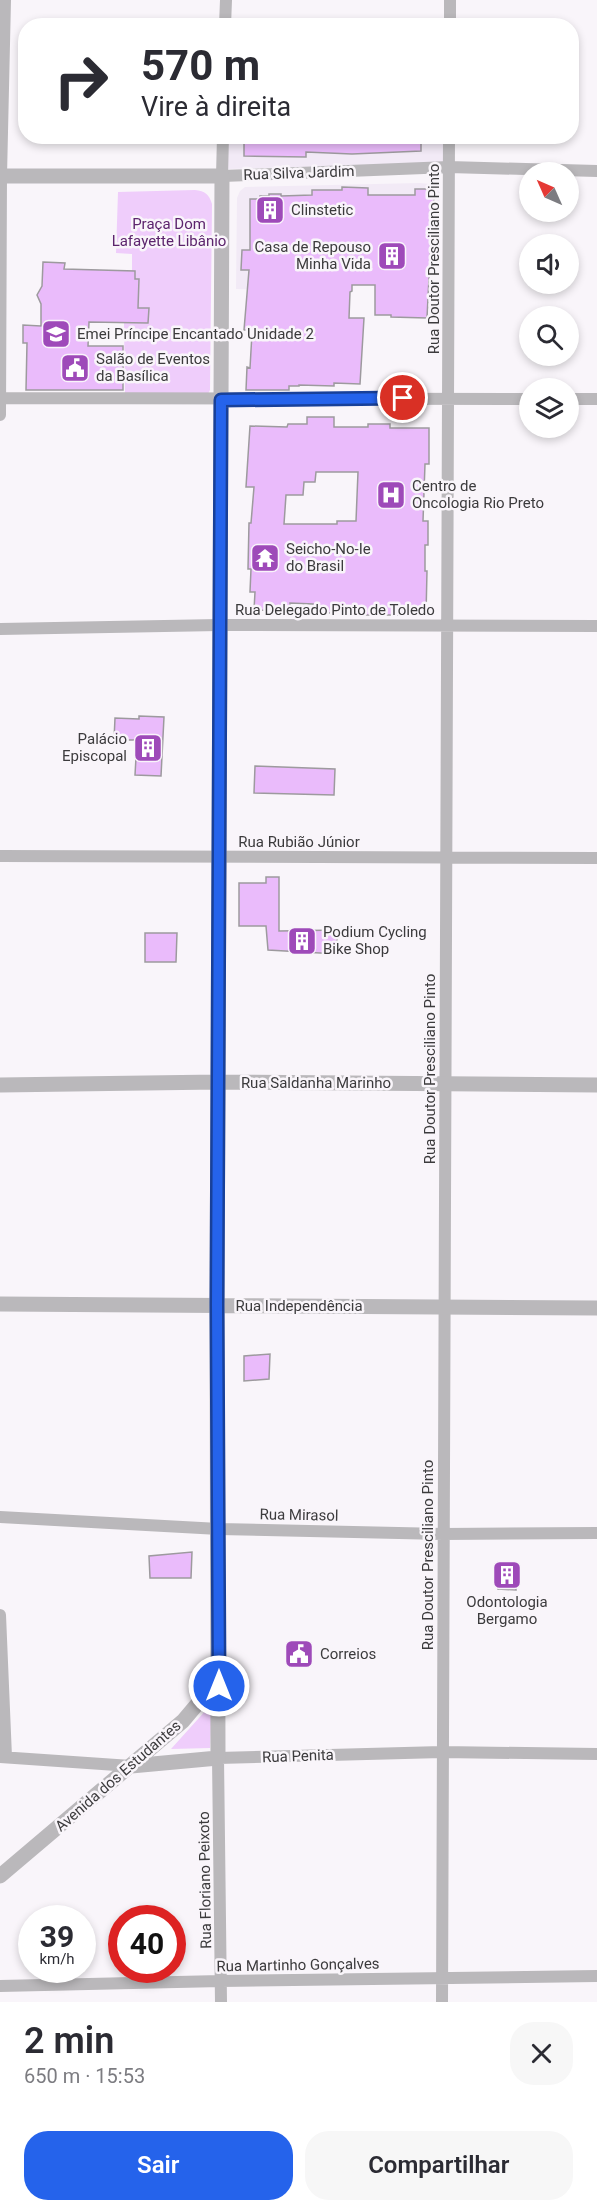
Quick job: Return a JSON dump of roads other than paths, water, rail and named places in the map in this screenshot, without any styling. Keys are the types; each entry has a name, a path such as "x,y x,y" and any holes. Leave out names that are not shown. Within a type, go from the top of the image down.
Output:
{"street":[{"path":"0,415 0,176 5,0"},
{"path":"225,0 225,18"},
{"path":"450,0 450,18"},
{"path":"218,1758 218,857 223,144"},
{"name":"Rua Doutor Presciliano Pinto","path":"442,2002 450,144"},
{"name":"Rua Silva Jardim","path":"0,176 222,176 449,167 597,171"},
{"path":"0,398 519,399"},
{"path":"579,399 597,399"},
{"name":"Rua Delegado Pinto de Toledo","path":"0,629 219,625 597,626"},
{"name":"Rua Rubião Júnior","path":"0,856 597,858"},
{"name":"Rua Saldanha Marinho","path":"0,1085 218,1082 597,1085"},
{"name":"Rua Independência","path":"0,1304 597,1308"},
{"name":"Rua Mirasol","path":"0,1517 219,1529 443,1534 597,1533"},
{"path":"0,1615 3,1757"},
{"name":"Avenida dos Estudantes","path":"0,1876 183,1721 199,1702 219,1662"},
{"name":"Rua Penita","path":"3,1757 131,1766 218,1758 442,1752 597,1754"},
{"name":"Rua Floriano Peixoto","path":"218,1758 221,2002"},
{"name":"Rua Martinho Gonçalves","path":"0,1986 597,1976"}],"place":[{"name":"Clinstetic","path":"270,210"},
{"name":"Casa de Repouso Minha Vida","path":"392,256"},
{"name":"Emei Príncipe Encantado Unidade 2","path":"56,334"},
{"name":"Salão de Eventos da Basílica","path":"75,368"},
{"name":"Centro de Oncologia Rio Preto","path":"391,495"},
{"name":"Seicho-No-Ie do Brasil","path":"265,558"},
{"name":"Palácio Episcopal","path":"148,748"},
{"name":"Podium Cycling Bike Shop","path":"302,941"},
{"name":"Odontologia Bergamo","path":"507,1575"},
{"name":"Correios","path":"299,1654"}],"park label":[{"name":"Praça Dom Lafayette Libânio","path":"169,232"}]}
